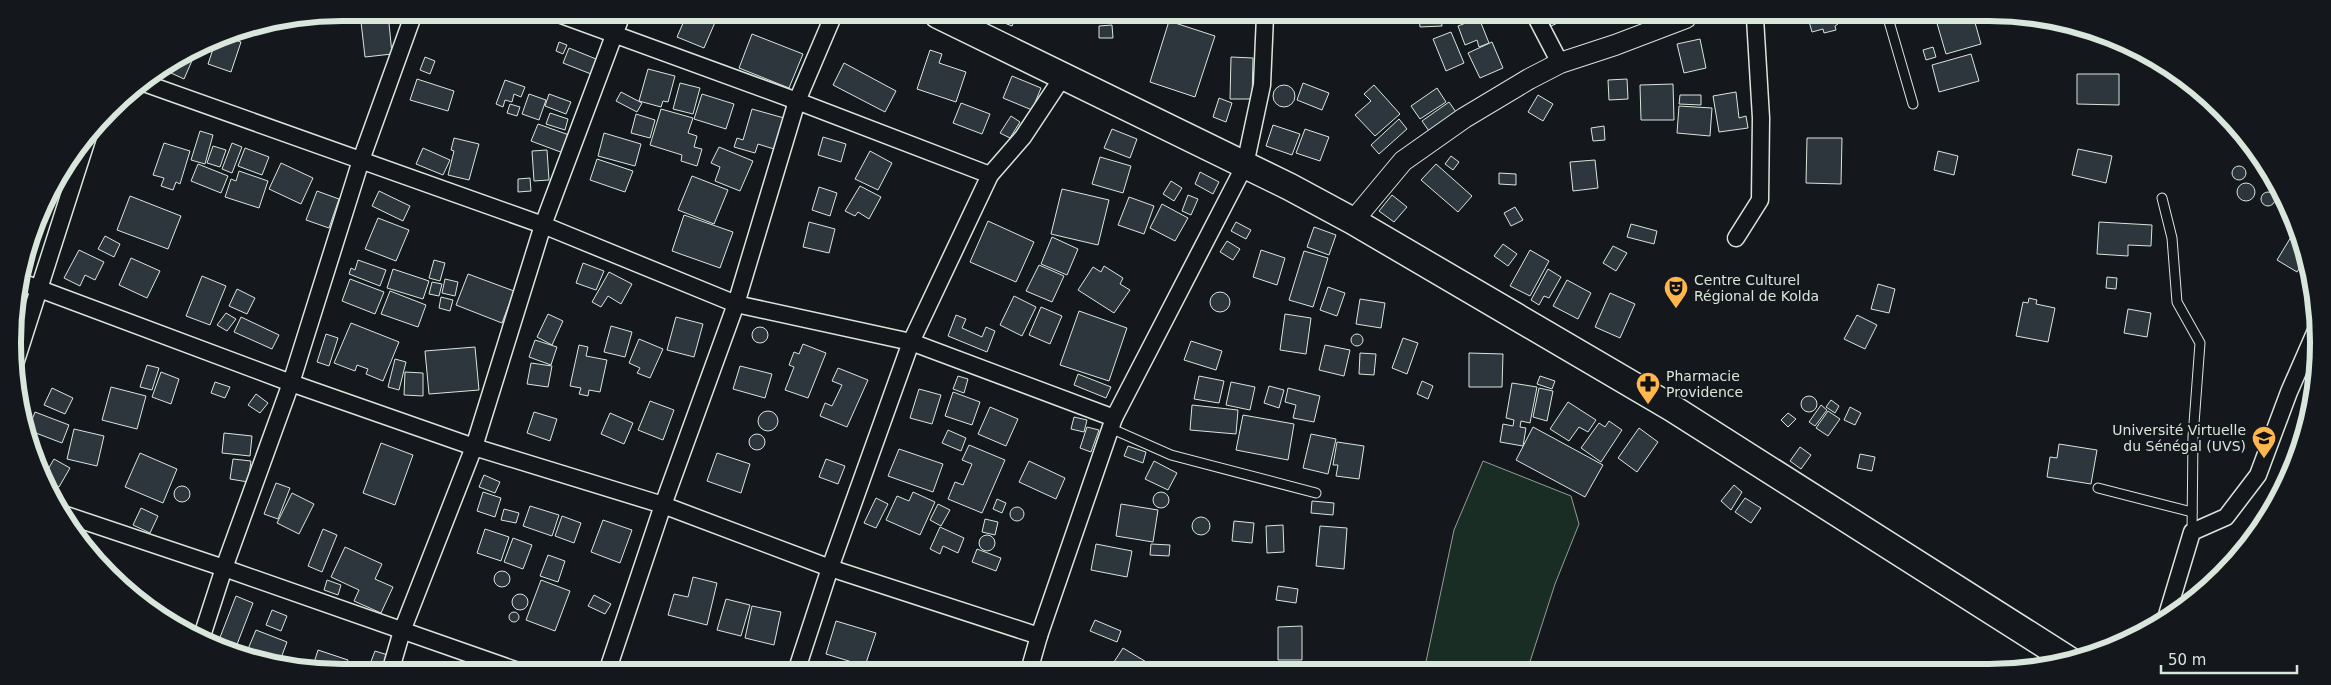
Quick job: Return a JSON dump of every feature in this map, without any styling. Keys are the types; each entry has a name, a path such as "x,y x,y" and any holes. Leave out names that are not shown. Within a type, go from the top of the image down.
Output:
{"main road":[{"path":"951,21 1290,187 1352,221 1672,408 2062,655"}],"street":[{"path":"203,632 224,568 291,383 361,160 411,21"},
{"path":"578,21 797,100 990,175"},
{"path":"392,664 402,631 474,447 543,224 619,21"},
{"path":"610,664 663,505 736,304 797,100 831,21"},
{"path":"1031,664 1112,423 1245,165 1262,85 1265,21"},
{"path":"1538,21 1560,64"},
{"path":"1352,221 1403,161 1464,118 1528,79 1560,64 1671,21"},
{"path":"1736,238 1760,200 1761,118 1755,21"},
{"path":"799,664 830,568 911,342 990,175 1024,137 1064,75"},
{"path":"151,85 543,224 736,304 911,342 1112,423"},
{"path":"21,346 82,154"},
{"path":"26,284 291,383 474,447 663,505 830,568 1039,636"},
{"path":"2169,609 2192,532 2226,517 2258,475 2289,392 2310,344"},
{"path":"73,517 498,664"}],"lane":[{"path":"1889,21 1913,104"},
{"path":"2162,198 2172,238 2176,302 2200,343 2193,437 2192,532"},
{"path":"1112,423 1171,455 1316,493"},
{"path":"2098,488 2192,512"}],"green space":[{"path":"1483,461 1571,496 1579,524 1555,584 1529,664 1425,664 1454,530"}],"building":[{"path":"361,21 389,21 392,54 365,57"},
{"path":"684,21 716,21 704,48 677,37"},
{"path":"1002,21 1014,21 1012,26"},
{"path":"1169,21 1215,36 1195,97 1150,82"},
{"path":"1419,21 1441,21 1442,26 1420,27"},
{"path":"1471,21 1480,21 1489,43 1479,47 1477,40 1465,45 1458,26"},
{"path":"1548,21 1562,21 1551,26"},
{"path":"1809,21 1837,21 1836,30 1824,33 1823,29 1812,32"},
{"path":"1936,21 1975,21 1981,44 1946,54"},
{"path":"1112,25 1113,38 1099,38 1099,26"},
{"path":"1451,32 1464,63 1446,71 1433,39"},
{"path":"752,34 803,54 789,88 739,68"},
{"path":"1700,39 1706,68 1684,73 1677,44"},
{"path":"235,40 241,42 231,72 208,64 213,49"},
{"path":"559,42 567,45 563,54 556,51"},
{"path":"1492,42 1503,68 1480,78 1468,53"},
{"path":"1933,47 1936,57 1926,60 1923,50"},
{"path":"569,48 596,59 591,74 563,63"},
{"path":"930,50 942,54 939,63 966,72 956,102 917,89"},
{"path":"1971,54 1979,81 1939,92 1932,65"},
{"path":"425,57 435,61 430,74 420,70"},
{"path":"1231,57 1253,58 1252,99 1230,99"},
{"path":"193,58 184,79 171,73 173,70"},
{"path":"844,63 896,91 885,112 833,85"},
{"path":"648,69 675,76 668,102 663,101 661,107 639,101"},
{"path":"2077,74 2119,74 2119,105 2077,104"},
{"path":"1012,76 1041,88 1032,110 1003,98"},
{"path":"417,79 454,91 448,111 410,100"},
{"path":"1627,79 1628,99 1609,100 1608,80"},
{"path":"505,80 525,87 521,97 514,94 512,102 505,100 503,107 496,104"},
{"path":"680,83 700,88 693,114 673,109"},
{"path":"1303,83 1329,93 1322,110 1297,100"},
{"path":"1673,84 1674,120 1641,120 1640,85"},
{"path":"1280,85 1288,85 1295,92 1295,100 1288,107 1280,107 1273,100 1273,92"},
{"path":"1374,85 1400,114 1375,136 1355,115 1371,101 1364,94"},
{"path":"1437,88 1446,102 1420,119 1411,106"},
{"path":"621,92 642,103 637,112 616,101"},
{"path":"1736,92 1739,118 1746,116 1748,128 1719,132 1713,96"},
{"path":"529,94 546,100 539,120 522,114"},
{"path":"549,94 571,102 566,114 545,106"},
{"path":"702,94 734,104 726,129 694,119"},
{"path":"1538,95 1553,104 1543,121 1528,112"},
{"path":"1680,95 1701,95 1701,105 1679,104"},
{"path":"1219,98 1232,103 1226,122 1213,117"},
{"path":"1449,102 1456,112 1429,131 1422,121"},
{"path":"961,103 990,114 982,134 953,123"},
{"path":"510,104 520,107 517,116 507,113"},
{"path":"1679,106 1712,108 1710,136 1677,133"},
{"path":"661,109 693,118 688,133 697,136 694,147 702,149 697,166 681,161 682,155 650,145"},
{"path":"752,109 784,118 774,149 758,144 755,153 734,147 737,138 743,140"},
{"path":"550,113 568,119 565,130 546,124"},
{"path":"636,114 655,120 650,138 631,133"},
{"path":"1011,116 1020,122 1010,138 1000,133"},
{"path":"1399,119 1407,129 1379,154 1371,145"},
{"path":"538,124 572,136 566,154 531,141"},
{"path":"1273,125 1300,134 1292,155 1266,146"},
{"path":"1604,126 1605,140 1593,141 1591,128"},
{"path":"1112,129 1137,139 1130,158 1104,148"},
{"path":"1305,129 1329,137 1320,161 1296,153"},
{"path":"200,131 213,135 205,164 191,160"},
{"path":"604,133 641,144 635,166 598,156"},
{"path":"823,137 846,144 841,162 818,155"},
{"path":"454,138 479,144 469,180 448,175 454,151 451,150"},
{"path":"1807,138 1842,138 1841,184 1806,183"},
{"path":"164,143 190,151 180,184 176,182 173,190 161,186 164,178 153,175"},
{"path":"232,143 242,147 232,173 222,169"},
{"path":"213,146 226,150 220,167 207,163"},
{"path":"719,147 753,161 740,191 715,181 720,167 711,163"},
{"path":"245,148 269,157 262,175 238,166"},
{"path":"423,148 450,160 443,175 416,164"},
{"path":"2078,149 2112,156 2106,183 2072,175"},
{"path":"547,150 549,180 534,181 532,151"},
{"path":"870,151 892,163 878,190 855,179"},
{"path":"1938,151 1958,156 1954,175 1934,170"},
{"path":"1451,156 1459,162 1453,170 1445,164"},
{"path":"1100,157 1131,166 1123,193 1092,184"},
{"path":"597,159 633,171 625,192 590,180"},
{"path":"1595,160 1598,188 1573,191 1570,162"},
{"path":"281,163 313,178 301,204 269,189"},
{"path":"198,164 228,176 221,193 191,181"},
{"path":"1436,164 1472,196 1458,212 1421,180"},
{"path":"2239,166 2244,168 2246,173 2244,178 2239,180 2234,178 2232,173 2234,168"},
{"path":"239,171 268,181 259,208 225,197 231,179 236,181"},
{"path":"1200,172 1219,182 1213,194 1195,184"},
{"path":"1499,173 1516,174 1516,185 1499,184"},
{"path":"692,176 728,190 714,224 678,210"},
{"path":"530,178 531,191 518,192 518,179"},
{"path":"1171,181 1182,188 1174,201 1163,194"},
{"path":"2242,183 2250,183 2255,188 2253,199 2242,201 2237,196 2237,188"},
{"path":"860,186 881,197 869,219 858,212 855,216 845,211"},
{"path":"819,187 837,193 830,216 812,210"},
{"path":"1062,189 1109,200 1098,245 1051,234"},
{"path":"317,191 339,199 329,228 306,220"},
{"path":"379,191 410,206 403,221 372,206"},
{"path":"2265,192 2271,192 2275,196 2275,202 2271,206 2265,206 2261,202 2261,196"},
{"path":"1188,195 1198,199 1191,215 1182,211"},
{"path":"1392,195 1407,207 1394,222 1379,211"},
{"path":"130,196 181,216 168,249 117,230"},
{"path":"1129,197 1154,206 1144,234 1118,225"},
{"path":"1162,204 1188,218 1175,241 1150,228"},
{"path":"1515,207 1523,220 1511,226 1504,213"},
{"path":"684,215 733,232 720,268 672,251"},
{"path":"378,218 409,230 396,261 365,249"},
{"path":"988,221 1034,242 1016,282 970,262"},
{"path":"809,222 835,229 829,253 803,247"},
{"path":"1236,222 1251,230 1246,239 1231,231"},
{"path":"2099,222 2152,225 2151,246 2128,245 2128,256 2097,254"},
{"path":"1631,224 1657,231 1654,244 1627,237"},
{"path":"1314,227 1336,235 1329,255 1307,247"},
{"path":"105,236 120,244 114,257 98,249"},
{"path":"1052,237 1078,249 1067,275 1041,264"},
{"path":"2291,237 2293,238 2301,266 2297,272 2277,260"},
{"path":"1227,241 1240,249 1233,260 1220,252"},
{"path":"1503,244 1517,254 1508,266 1494,256"},
{"path":"1613,246 1627,253 1616,271 1603,263"},
{"path":"79,250 104,262 95,280 85,275 80,286 64,278"},
{"path":"1261,250 1285,258 1277,285 1253,277"},
{"path":"1530,250 1549,261 1530,296 1510,286"},
{"path":"1304,251 1328,258 1313,307 1289,300"},
{"path":"131,258 160,271 147,298 119,285"},
{"path":"358,260 386,270 380,286 349,274 351,268 355,270"},
{"path":"434,260 445,263 440,281 429,278"},
{"path":"583,263 604,271 596,290 576,283"},
{"path":"1039,265 1064,276 1052,302 1026,291"},
{"path":"1104,266 1123,278 1120,284 1130,290 1114,313 1078,290 1093,267 1101,272"},
{"path":"393,269 429,281 423,299 387,288"},
{"path":"1548,269 1561,277 1549,298 1544,296 1539,305 1531,300"},
{"path":"609,272 632,284 621,304 608,296 601,307 592,302"},
{"path":"468,274 514,291 502,323 456,305"},
{"path":"202,276 226,286 210,325 186,316"},
{"path":"2107,277 2117,278 2116,289 2106,288"},
{"path":"350,279 384,292 375,314 342,301"},
{"path":"445,279 458,282 455,296 442,293"},
{"path":"1567,280 1591,293 1578,319 1553,306"},
{"path":"432,282 442,284 439,296 429,294"},
{"path":"1878,284 1895,289 1889,313 1871,309"},
{"path":"1328,287 1345,293 1337,316 1320,310"},
{"path":"237,289 255,298 247,314 229,306"},
{"path":"390,291 426,305 418,327 381,314"},
{"path":"1220,292 1227,295 1230,302 1227,309 1220,312 1213,309 1210,302 1213,295"},
{"path":"1610,293 1635,304 1620,338 1595,327"},
{"path":"1014,296 1036,307 1022,336 1000,325"},
{"path":"441,297 453,300 450,311 439,308"},
{"path":"2029,298 2037,300 2036,304 2055,308 2048,342 2016,336 2023,302 2028,303"},
{"path":"1360,299 1385,303 1381,328 1356,324"},
{"path":"1041,307 1062,316 1050,344 1029,335"},
{"path":"2128,309 2151,313 2147,337 2124,333"},
{"path":"1079,311 1127,328 1109,381 1060,365"},
{"path":"226,313 236,319 227,331 217,325"},
{"path":"548,314 563,321 552,345 537,337"},
{"path":"1285,314 1311,318 1306,354 1280,350"},
{"path":"956,315 966,319 962,328 982,337 986,327 995,331 987,352 948,336"},
{"path":"1857,315 1877,325 1865,349 1844,339"},
{"path":"241,317 279,335 272,349 234,332"},
{"path":"676,317 703,324 694,357 667,350"},
{"path":"351,323 399,342 383,381 366,374 368,369 357,365 355,371 334,363"},
{"path":"611,326 632,332 625,357 604,352"},
{"path":"760,327 768,335 760,343 752,335"},
{"path":"326,334 338,338 329,366 317,362"},
{"path":"1359,334 1362,335 1362,345 1355,346 1352,345 1351,338 1352,335"},
{"path":"1403,338 1418,343 1407,374 1392,368"},
{"path":"639,339 663,349 650,378 637,373 640,368 629,363"},
{"path":"535,340 557,347 551,365 529,357"},
{"path":"1191,341 1222,351 1216,370 1184,360"},
{"path":"803,344 826,353 808,398 785,390 794,367 789,365 794,352 799,354"},
{"path":"579,345 588,347 586,356 607,360 600,392 589,390 588,396 579,394 581,388 570,386"},
{"path":"1325,345 1350,350 1344,376 1319,370"},
{"path":"475,347 479,390 429,394 425,351"},
{"path":"1360,353 1376,354 1374,375 1359,374"},
{"path":"1469,353 1503,354 1502,387 1469,387"},
{"path":"395,359 406,362 399,390 388,387"},
{"path":"531,363 552,366 548,387 527,384"},
{"path":"147,365 159,368 152,390 140,387"},
{"path":"740,366 772,374 765,398 733,389"},
{"path":"838,368 868,380 847,427 820,416 825,403 832,406 842,385 832,381"},
{"path":"161,372 179,379 171,404 152,397"},
{"path":"405,372 423,373 423,396 404,395"},
{"path":"1078,374 1111,387 1106,398 1074,385"},
{"path":"958,376 968,379 964,393 953,389"},
{"path":"1199,376 1224,381 1219,403 1194,399"},
{"path":"1540,376 1555,381 1552,389 1537,384"},
{"path":"1422,381 1433,386 1428,399 1417,394"},
{"path":"215,382 230,387 225,398 211,393"},
{"path":"1231,382 1255,387 1250,410 1226,405"},
{"path":"1512,383 1537,387 1530,423 1521,421 1520,427 1526,428 1523,446 1500,442 1503,424 1513,426 1514,420 1506,418"},
{"path":"1269,386 1284,390 1279,408 1264,403"},
{"path":"111,387 146,396 137,429 102,420"},
{"path":"52,388 73,398 65,414 44,405"},
{"path":"1288,388 1320,396 1314,422 1293,418 1296,405 1285,402"},
{"path":"1539,388 1553,391 1547,421 1533,417"},
{"path":"919,389 941,395 932,424 910,418"},
{"path":"953,392 980,402 972,425 945,416"},
{"path":"256,394 268,403 260,413 248,405"},
{"path":"1806,396 1812,396 1817,401 1815,410 1806,412 1801,407 1801,401"},
{"path":"1831,400 1839,406 1835,413 1826,407"},
{"path":"650,401 674,410 663,440 638,430"},
{"path":"1568,402 1596,420 1588,432 1579,427 1569,441 1550,429"},
{"path":"1192,405 1238,410 1236,434 1190,430"},
{"path":"1821,405 1827,410 1815,426 1809,422"},
{"path":"990,407 1018,419 1006,446 978,434"},
{"path":"1850,407 1861,413 1855,425 1844,420"},
{"path":"768,411 775,414 778,421 775,428 768,431 761,428 758,421 761,414"},
{"path":"1828,411 1840,419 1828,436 1816,428"},
{"path":"35,412 69,425 62,443 34,432 31,422"},
{"path":"534,412 557,419 550,441 527,433"},
{"path":"610,413 633,423 624,444 601,434"},
{"path":"1788,413 1796,419 1788,427 1781,420"},
{"path":"1243,415 1294,424 1288,460 1236,450"},
{"path":"1074,417 1087,420 1084,432 1071,429"},
{"path":"1609,421 1622,430 1601,462 1581,448 1599,423 1605,427"},
{"path":"1087,427 1099,430 1091,452 1080,448"},
{"path":"1533,427 1603,465 1585,497 1516,460"},
{"path":"1639,428 1658,442 1637,472 1618,458"},
{"path":"74,429 104,436 97,466 67,459"},
{"path":"948,430 966,438 961,451 942,443"},
{"path":"224,433 252,436 250,456 222,453"},
{"path":"754,434 760,434 765,439 763,448 754,450 749,445 749,439"},
{"path":"1311,434 1336,439 1328,474 1303,468"},
{"path":"1337,442 1364,446 1359,479 1336,476 1338,465 1333,465"},
{"path":"381,443 413,455 395,505 363,493"},
{"path":"2059,444 2097,450 2091,484 2047,477 2050,457 2057,458"},
{"path":"969,445 1005,460 982,513 948,499 955,482 963,485 972,464 962,460"},
{"path":"1128,446 1146,452 1143,463 1124,456"},
{"path":"1800,447 1811,455 1801,469 1790,461"},
{"path":"899,449 943,464 933,492 888,476"},
{"path":"140,453 177,469 163,503 125,487"},
{"path":"717,453 750,464 741,493 707,481"},
{"path":"1860,454 1875,457 1872,471 1857,468"},
{"path":"54,459 70,468 59,487 54,484 48,470"},
{"path":"233,459 251,461 248,482 230,479"},
{"path":"826,459 845,466 838,484 819,477"},
{"path":"1029,461 1065,478 1056,499 1019,482"},
{"path":"1154,461 1177,473 1168,490 1145,479"},
{"path":"484,475 500,482 495,493 479,487"},
{"path":"276,483 290,488 278,519 264,514"},
{"path":"1734,485 1742,492 1731,510 1721,501"},
{"path":"179,486 185,486 190,491 188,500 179,502 174,497 174,491"},
{"path":"483,492 501,498 495,517 477,511"},
{"path":"913,492 935,502 920,535 886,520 897,496 909,501"},
{"path":"1161,492 1167,494 1169,500 1167,506 1161,508 1155,506 1153,500 1155,494"},
{"path":"292,493 314,504 299,534 277,523"},
{"path":"876,498 888,504 876,528 864,523"},
{"path":"1745,498 1761,508 1751,523 1735,512"},
{"path":"997,499 1006,503 1002,513 993,509"},
{"path":"1312,501 1334,503 1333,515 1311,513"},
{"path":"938,504 950,510 941,526 930,520"},
{"path":"1121,504 1158,510 1153,542 1116,536"},
{"path":"530,506 559,515 552,536 523,526"},
{"path":"1014,507 1020,507 1024,514 1020,521 1014,521 1010,517 1010,511"},
{"path":"141,508 158,516 150,533 133,525"},
{"path":"504,509 519,513 516,523 501,520"},
{"path":"562,516 581,523 574,543 555,536"},
{"path":"1201,517 1209,522 1210,526 1205,534 1201,535 1193,530 1192,526 1197,518"},
{"path":"985,519 998,522 995,535 982,532"},
{"path":"603,520 632,530 620,563 591,552"},
{"path":"1234,521 1254,523 1252,543 1232,541"},
{"path":"1283,525 1284,552 1267,553 1266,526"},
{"path":"1320,526 1347,528 1344,569 1316,566"},
{"path":"940,527 964,538 958,553 943,546 940,554 930,549"},
{"path":"323,529 337,535 322,572 308,566"},
{"path":"485,529 509,537 501,561 477,553"},
{"path":"987,535 993,537 995,543 993,549 987,551 981,549 979,543 981,537"},
{"path":"513,538 532,545 523,569 504,562"},
{"path":"1096,544 1132,551 1127,577 1091,570"},
{"path":"1151,544 1170,545 1169,556 1150,555"},
{"path":"345,547 382,564 375,579 393,587 381,613 354,601 359,590 331,577"},
{"path":"977,549 1001,558 996,571 972,562"},
{"path":"548,555 565,561 558,582 540,576"},
{"path":"502,571 508,573 510,579 508,585 502,587 496,585 494,579 496,573"},
{"path":"693,577 717,583 707,625 668,615 674,594 688,597"},
{"path":"327,580 341,585 338,595 324,590"},
{"path":"541,580 570,591 555,631 526,620"},
{"path":"1278,586 1298,589 1296,603 1276,600"},
{"path":"520,594 526,596 528,602 526,608 520,610 514,608 512,602 514,596"},
{"path":"594,595 611,604 605,614 588,606"},
{"path":"236,596 253,603 236,646 219,639"},
{"path":"726,599 750,605 741,636 717,630"},
{"path":"752,606 781,612 774,645 745,638"},
{"path":"272,610 287,616 281,631 266,625"},
{"path":"512,612 516,612 519,617 518,621 512,622 509,619 509,615"},
{"path":"1095,620 1121,631 1117,642 1090,631"},
{"path":"836,621 876,633 866,664 858,664 826,654"},
{"path":"1302,626 1302,660 1278,660 1278,627"},
{"path":"256,630 287,642 281,658 248,650"},
{"path":"1123,648 1150,664 1113,664"},
{"path":"318,650 348,660 347,664 314,662"},
{"path":"375,651 391,656 388,664 370,664"}],"place":[{"name":"Centre Culturel Régional de Kolda","path":"1676,309"},
{"name":"Pharmacie Providence","path":"1648,405"},
{"name":"Université Virtuelle du Sénégal (UVS)","path":"2264,459"}]}
